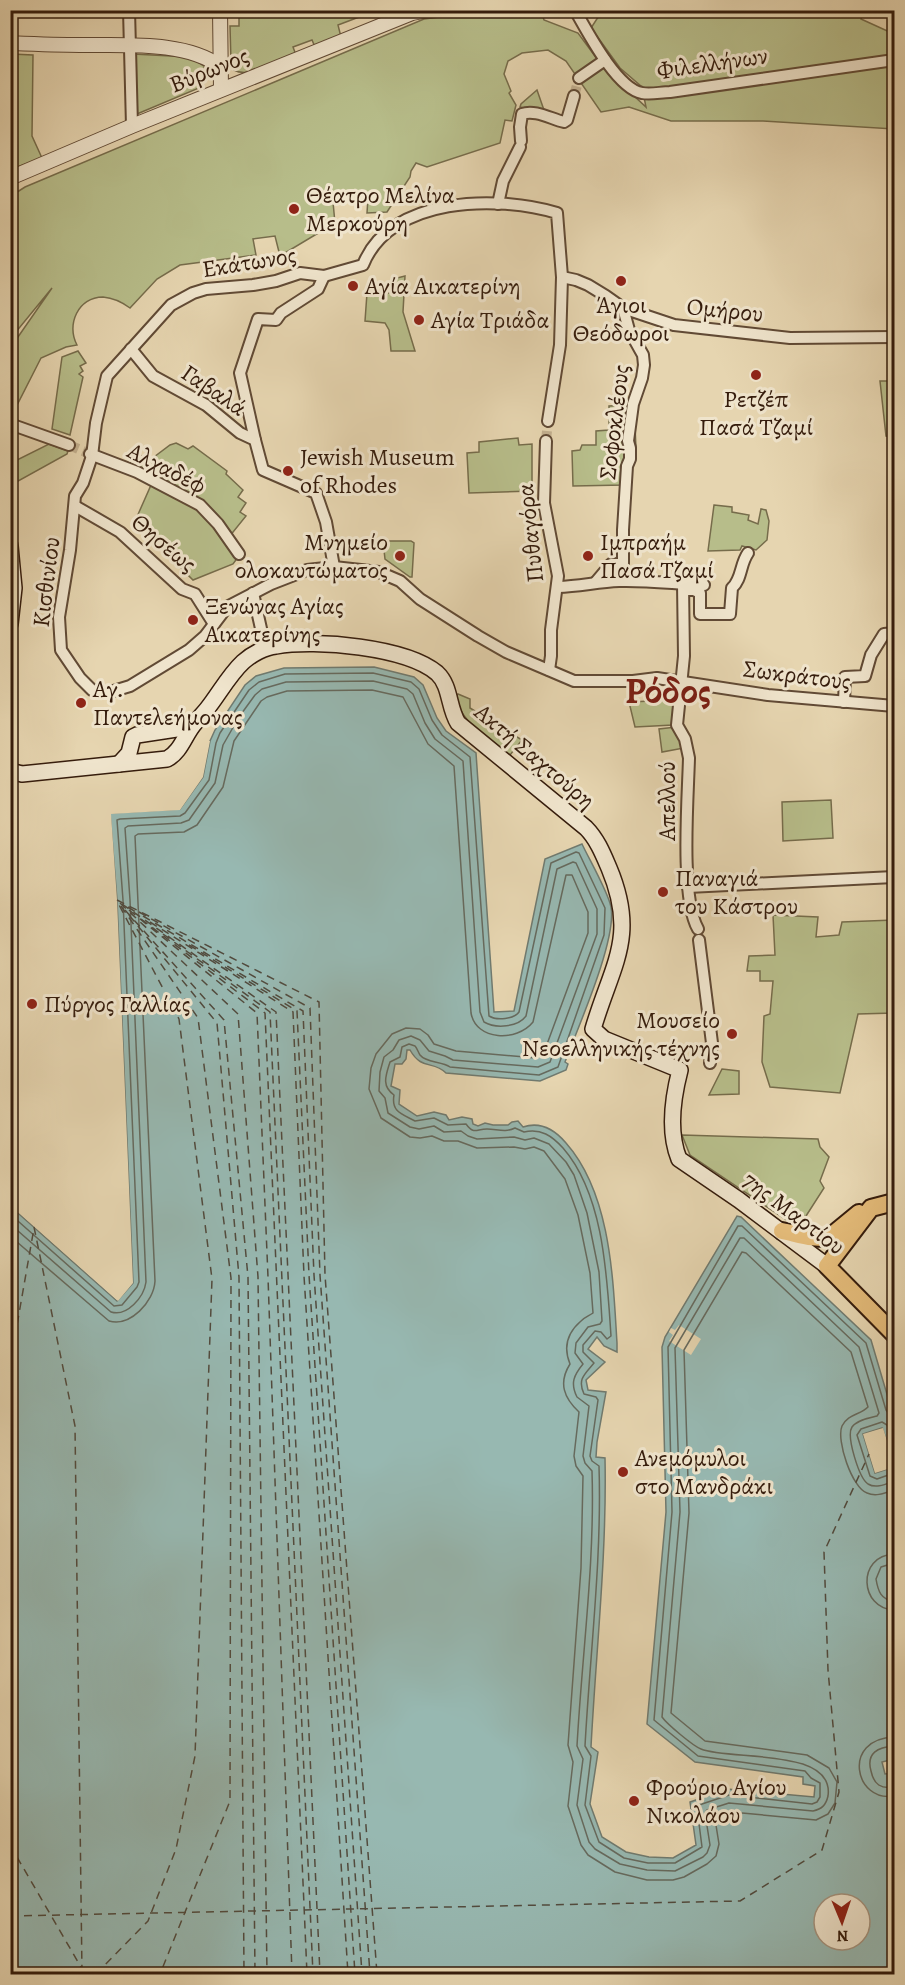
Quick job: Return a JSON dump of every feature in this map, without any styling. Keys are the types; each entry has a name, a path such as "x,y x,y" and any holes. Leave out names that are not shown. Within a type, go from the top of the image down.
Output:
{"main road":[{"path":"10,546 14,588 10,624"},
{"name":"Ακτή Σαχτούρη","path":"10,771 22,774 161,760 172,756 194,723 206,712 236,669 264,640 277,646 345,645 398,655 430,668 446,684 454,716 464,729 540,789 592,834 606,860 619,895 623,932 620,952 592,1029 598,1036"},
{"path":"119,764 127,757 133,737 183,728 194,723"},
{"name":"7ης Μαρτίου","path":"598,1036 680,1070 673,1099 674,1149 679,1159 782,1231 827,1266 894,1334"},
{"path":"782,1231 825,1238 831,1236 860,1212 894,1202"},
{"path":"827,1266 871,1208"}],"street":[{"path":"129,10 132,126"},
{"path":"220,10 221,89"},
{"name":"Βύρωνος","path":"10,178 221,89 412,13 428,10"},
{"name":"Φιλελλήνων","path":"575,10 603,61 635,91 651,93 894,60"},
{"path":"10,43 130,45 194,53 208,57 221,67"},
{"path":"579,78 603,61"},
{"path":"498,204 503,181 520,144 522,114 526,112 562,122 567,120 574,96"},
{"path":"255,441 240,373 258,320 276,320 281,313 318,289 324,276 363,265 369,250 404,221 416,215 454,204 534,206 557,213 562,277 561,345 548,421"},
{"name":"Εκάτωνος","path":"91,455 107,376 171,305 206,289 253,285 276,281 300,273 324,276"},
{"name":"Ομήρου","path":"562,277 588,285 623,308 674,326 790,338 894,337"},
{"name":"Σοφοκλέους","path":"623,308 629,330 643,355 644,365 633,404 628,441 630,459 627,466 623,581"},
{"name":"Γαβαλά","path":"131,349 153,376 206,405 240,433 255,441 263,470 316,493 326,522 334,567"},
{"path":"10,424 69,445"},
{"name":"Πυθαγόρα","path":"546,441 544,503 556,562 558,587 551,630 549,670"},
{"name":"Κισθινίου","path":"91,455 83,483 75,496 70,550 59,616 60,650 80,678 92,690 107,693"},
{"name":"Αλχαδέφ","path":"91,455 137,472 200,505 218,524 239,554"},
{"name":"Θησέως","path":"75,506 120,532 182,589 195,594 214,624"},
{"path":"558,587 590,586 596,583 623,581 683,587 700,593 700,614 730,614 732,588 738,583 742,561 748,553"},
{"path":"596,583 611,564 623,564"},
{"name":"Σωκράτους","path":"107,693 130,686 148,677 189,650 205,636 227,607 307,570 334,567 379,572 400,581 420,598 477,636 506,652 574,681 633,681 657,678 788,697 894,706"},
{"path":"683,587 704,585"},
{"name":"Απελλού","path":"683,587 684,656 677,725 685,739 689,758 688,886 693,921 698,934 712,1043 710,1063"},
{"path":"253,593 264,640"},
{"path":"843,702 845,677 865,676 871,655 889,633"},
{"path":"688,886 894,877"}],"green space":[{"path":"239,11 375,11 338,25 341,37 315,47 312,40 293,47 296,55 256,71 240,72 234,70 231,62 230,26 239,26"},
{"path":"602,11 863,11 861,19 894,34 894,129 763,121 671,121 629,107 601,112 566,61 548,50 522,53 508,61 504,74 511,91 509,93 516,105 512,121 505,120 500,143 427,167 416,163 410,177 387,212 367,213 368,198 356,190 339,196 333,202 335,223 280,256 275,236 253,239 256,255 180,265 157,279 130,308 118,301 103,297 94,298 81,307 76,314 73,329 77,345 66,347 41,358 13,413 10,412 11,347 52,288 11,338 11,196 25,187 424,19 471,13 543,17 544,20 578,33 603,67 646,107 642,87 620,68 591,28"},
{"path":"11,54 33,55 32,136 42,158 15,168 11,154"},
{"path":"133,54 190,57 204,66 206,79 199,88 137,114 133,106"},
{"path":"537,90 545,113 520,107"},
{"path":"405,276 403,312 415,351 391,351 389,330 385,323 365,321 367,293 392,293 393,279"},
{"path":"78,351 86,363 80,366 83,371 79,374 83,377 70,435 52,429 62,357"},
{"path":"880,381 894,381 894,437 886,436"},
{"path":"634,405 636,448 625,472 624,485 573,486 572,451 580,450 582,445 596,445 596,431 609,430 609,406"},
{"path":"518,438 519,445 532,444 532,491 469,493 467,453 479,452 479,442"},
{"path":"176,443 188,449 193,446 227,471 226,474 243,490 238,497 246,503 240,512 246,516 229,537 241,553 233,564 193,580 162,549 166,545 136,519 151,485 124,471 139,453 146,463"},
{"path":"49,444 68,451 67,454 11,485 11,463"},
{"path":"714,505 732,507 732,512 749,515 748,520 758,524 761,509 766,510 769,521 767,540 756,550 742,546 740,550 708,551"},
{"path":"383,541 411,541 414,543 412,577 385,559"},
{"path":"458,694 470,699 470,708 522,740 510,755 485,737 464,716 455,698"},
{"path":"675,700 673,725 635,727 629,702"},
{"path":"676,727 684,748 662,752 659,729"},
{"path":"831,800 833,838 783,841 782,802"},
{"path":"773,915 818,917 816,937 839,935 842,922 894,920 894,1013 858,1014 840,1093 770,1087 762,1062 764,1016 770,1014 773,981 760,981 760,971 747,971 749,956 775,955"},
{"path":"722,1069 739,1071 739,1094 709,1095"},
{"path":"682,1135 818,1139 820,1147 829,1157 820,1181 824,1188 806,1216 788,1221 690,1155"}],"water":[{"path":"374,667 414,677 423,685 437,718 446,731 476,753 494,1012 514,1011 545,859 582,844 611,907 611,922 603,961 565,1062 568,1064 566,1070 540,1081 446,1073 437,1067 419,1061 410,1050 407,1050 406,1059 402,1064 395,1064 391,1086 400,1090 399,1104 417,1116 434,1112 446,1115 449,1120 462,1117 472,1119 473,1124 478,1126 485,1123 508,1125 518,1121 523,1127 542,1126 557,1134 581,1164 601,1212 611,1265 617,1352 604,1346 597,1337 588,1349 605,1362 586,1380 588,1390 606,1392 596,1457 605,1458 605,1494 603,1566 591,1747 598,1752 590,1804 602,1837 626,1852 649,1857 673,1858 696,1845 690,1802 727,1789 814,1797 815,1786 803,1784 803,1777 695,1762 647,1724 666,1512 662,1347 665,1337 737,1216 741,1217 871,1340 894,1418 894,1442 888,1444 882,1428 863,1434 875,1473 894,1467 894,1576 889,1578 894,1597 894,1759 882,1762 885,1774 894,1773 894,1969 878,1974 11,1974 10,1206 117,1301 133,1283 117,900 110,813 180,809 203,777 210,741 215,730 245,685 256,676 284,668"}],"pier":[{"path":"207,741 210,741 203,777 180,810 111,814 117,900 133,1283 118,1301 10,1203 117,1297 130,1282 114,900 108,813 110,810 179,807 200,776"},
{"path":"679,1325 701,1339 691,1355 669,1341 673,1335 669,1332 671,1328 675,1330"},
{"path":"883,1428 889,1447 885,1445 881,1432 866,1436 877,1469 891,1465 887,1451 889,1448 894,1467 875,1473 863,1434"}],"ferry route":[{"path":"117,900 319,1002 325,1275 377,1974"},
{"path":"96,1974 148,1921 176,1849 195,1756 212,1279 179,1019 117,901"},
{"path":"120,903 238,1014 258,1277 267,1974"},
{"path":"122,904 276,1012 320,1974"},
{"path":"121,906 198,1018 231,1278 230,1801 160,1974"},
{"path":"128,907 139,914"},
{"path":"125,910 224,1020 248,1277 255,1974"},
{"path":"129,910 257,1013 292,1974"},
{"path":"139,912 310,1008 320,1275 370,1974"},
{"path":"129,915 217,1023 239,1277 244,1974"},
{"path":"143,916 303,1011 314,1275 362,1974"},
{"path":"141,919 265,1013 307,1974"},
{"path":"150,922 293,1012 304,1276 348,1974"},
{"path":"163,934 270,1012 313,1974"},
{"path":"189,945 297,1011 309,1275 355,1974"},
{"path":"34,1227 75,1426 82,1974"},
{"path":"10,1365 34,1228"},
{"path":"10,1916 740,1901 822,1850 839,1792 828,1670 824,1552 869,1454"},
{"path":"10,1845 85,1974"}],"tunnel":[{"path":"574,96 579,78"},
{"path":"546,441 548,421"},
{"path":"69,445 90,454"}],"place":[{"name":"Θέατρο Μελίνα Μερκούρη","path":"294,209"},
{"name":"Άγιοι Θεόδωροι","path":"621,281"},
{"name":"Αγία Αικατερίνη","path":"353,286"},
{"name":"Αγία Τριάδα","path":"419,320"},
{"name":"Ρετζέπ Πασά Τζαμί","path":"756,375"},
{"name":"Jewish Museum of Rhodes","path":"288,471"},
{"name":"Μνημείο ολοκαυτώματος","path":"400,556"},
{"name":"Ιμπραήμ Πασά Τζαμί","path":"588,556"},
{"name":"Ξενώνας Αγίας Αικατερίνης","path":"193,620"},
{"name":"Αγ. Παντελεήμονας","path":"81,703"},
{"name":"Παναγιά του Κάστρου","path":"663,892"},
{"name":"Πύργος Γαλλίας","path":"32,1004"},
{"name":"Μουσείο Νεοελληνικής τέχνης","path":"732,1034"},
{"name":"Ανεμόμυλοι στο Μανδράκι","path":"623,1472"},
{"name":"Φρούριο Αγίου Νικολάου","path":"634,1801"}],"district":[{"name":"Ρόδος","path":"668,690"}]}
